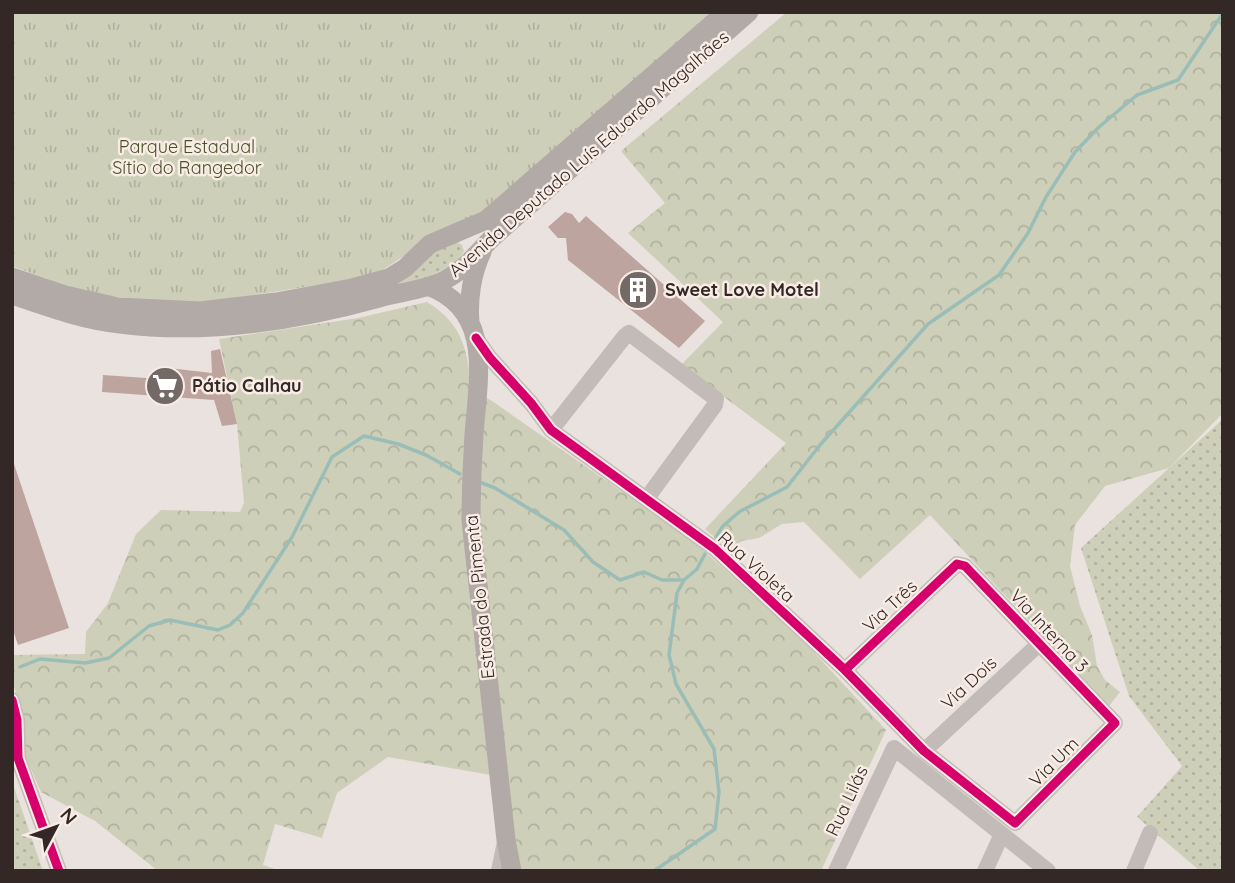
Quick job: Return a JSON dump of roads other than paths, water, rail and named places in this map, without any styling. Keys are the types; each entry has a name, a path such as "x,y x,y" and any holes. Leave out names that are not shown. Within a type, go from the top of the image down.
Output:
{"main road":[{"name":"Avenida Deputado Luís Eduardo Magalhães","path":"12,276 65,295 118,307 151,310 228,309 340,291 389,278 405,268 430,244 486,220 726,12"},
{"name":"Avenida Deputado Luís Eduardo Magalhães","path":"12,295 82,317 118,324 200,328 236,325 356,304 446,280 749,12"},
{"path":"452,234 463,236 470,244 472,251 466,264"},
{"name":"Estrada do Pimenta","path":"487,243 474,276 469,304 479,363 471,473 471,521 506,840 512,871"},
{"path":"428,286 454,299 473,331"}],"street":[{"name":"Rua Violeta","path":"473,331 490,358 512,379 551,430 715,549 845,670 924,751 1015,823"},
{"path":"551,430 625,336 629,333 633,335 716,399 715,405 647,498"},
{"path":"478,383 488,379 512,379"},
{"name":"Via Três","path":"845,670 957,564"},
{"name":"Via Interna 3","path":"957,564 965,565 1115,723"},
{"name":"Via Dois","path":"924,751 1040,643"},
{"path":"12,699 17,720 15,757 59,871"},
{"name":"Via Um","path":"1015,823 1115,723"},
{"name":"Rua Lilás","path":"836,871 894,748 1003,834"},
{"path":"1134,871 1150,833"},
{"path":"985,871 1003,834 1048,871"},
{"path":"499,871 506,840"}],"waterway":[{"path":"716,537 723,526 739,512 787,487 820,445 928,324 999,275 1028,233 1046,197 1075,152 1099,127 1137,95 1178,80 1223,13"},
{"path":"20,667 40,659 85,663 109,658 149,626 170,620 218,630 230,625 243,613 292,537 332,457 364,436 398,444 426,455 460,474"},
{"path":"482,483 495,488 564,530 593,562 620,580 644,572 662,580 684,580 697,569 705,554"},
{"path":"654,871 715,829 719,792 714,749 676,684 669,655 677,593 684,580"}],"place":[{"name":"Sweet Love Motel","path":"638,290"},
{"name":"Pátio Calhau","path":"165,386"}],"park label":[{"name":"Parque Estadual Sítio do Rangedor","path":"187,157"}]}
